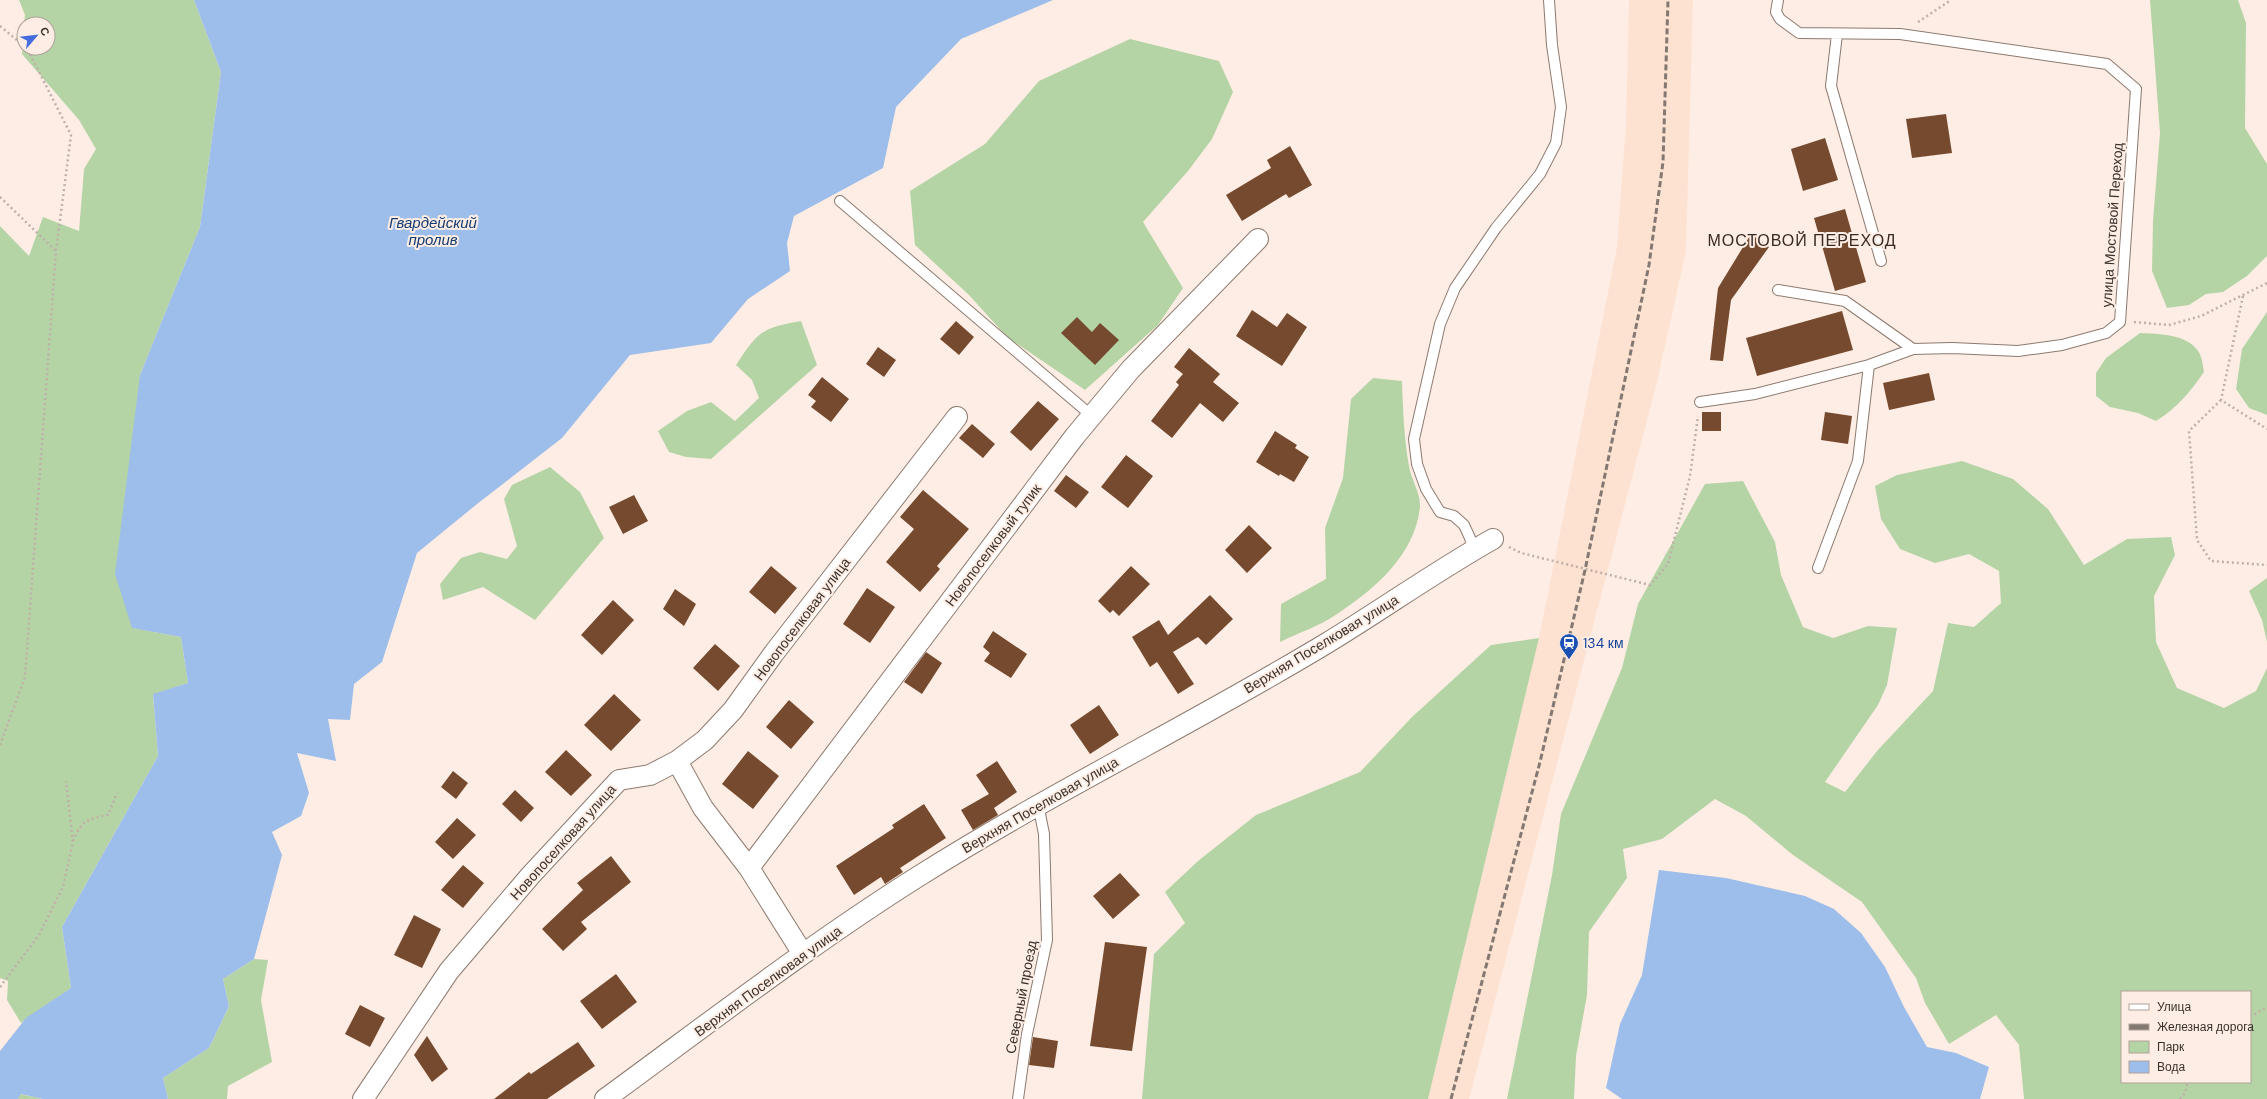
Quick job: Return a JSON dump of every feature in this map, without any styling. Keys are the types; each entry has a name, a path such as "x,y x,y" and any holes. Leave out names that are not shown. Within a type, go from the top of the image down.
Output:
{"street":[{"name":"Новопоселковый тупик","path":"749,868 1092,416 1131,369 1258,239"},
{"name":"Новопоселковая улица","path":"363,1099 449,971 530,876 619,780 650,775 677,761 705,740 733,710 774,653 957,417"},
{"name":"Верхняя Поселковая улица","path":"605,1099 803,954 918,877 1038,804 1268,677 1328,642 1493,538"},
{"path":"677,761 703,808 749,868 803,954"}],"lane":[{"path":"1473,550 1470,538 1464,525 1454,516 1440,512 1426,489 1417,464 1414,438 1440,324 1455,288 1496,228 1540,174 1556,143 1562,107 1552,44 1549,0"},
{"name":"улица Мостовой Переход","path":"1700,402 1755,394 1869,365 1913,349 1952,348 2018,351 2062,345 2106,333 2120,322 2136,89 2107,64 1900,34 1799,33 1780,20 1776,12 1778,0"},
{"path":"1837,34 1831,86 1881,261"},
{"path":"840,201 1092,416"},
{"path":"1778,290 1845,301 1913,349"},
{"path":"1818,568 1858,461 1869,365"},
{"name":"Северный проезд","path":"1018,1099 1028,1034 1047,940 1044,834 1038,804"}],"path":[{"path":"1900,34 1951,0"},
{"path":"0,26 16,39"},
{"path":"0,745 25,677 56,251 71,134 30,56"},
{"path":"0,196 56,251"},
{"path":"2120,322 2169,324 2201,316 2267,283"},
{"path":"2243,296 2221,400 2189,431 2197,540 2211,561 2267,566"},
{"path":"2221,400 2267,429"},
{"path":"1493,538 1521,553 1650,585 1668,564 1690,476 1700,402"},
{"path":"66,781 73,842"},
{"path":"0,987 39,935 63,887 73,842 80,826 90,819 108,815 117,793"},
{"path":"2251,1016 2267,1007"},
{"path":"2180,1099 2185,1093 2188,1083"}],"shaded area":[{"path":"1629,0 1693,0 1686,251 1656,386 1469,1099 1428,1099 1539,638 1617,247 1626,123"}],"green space":[{"path":"19,0 194,0 221,72 200,227 140,375 133,628 181,637 188,683 153,695 158,756 62,927 71,988 21,1023 7,1000 8,981 0,978 0,226 29,256 43,217 79,231 84,169 96,149 79,120 24,56 56,56 56,16 25,15"},
{"path":"2150,0 2238,0 2246,23 2245,128 2267,164 2267,256 2247,276 2223,292 2206,294 2189,305 2167,308 2152,271 2153,221 2160,133"},
{"path":"1130,39 1219,61 1233,92 1212,139 1188,171 1143,222 1183,288 1158,325 1085,390 1007,337 969,295 915,245 910,191 985,144 1039,81"},
{"path":"2267,312 2267,415 2249,408 2236,389 2242,349"},
{"path":"801,321 817,365 711,459 686,457 669,452 658,431 687,411 711,402 735,421 759,398 752,380 736,365 750,345 762,333 777,326"},
{"path":"2140,333 2172,336 2187,341 2198,351 2203,364 2204,372 2194,386 2177,405 2156,421 2138,413 2110,407 2096,396 2096,373 2106,358"},
{"path":"1373,378 1402,381 1407,455 1410,471 1420,502 1417,524 1402,555 1379,582 1330,618 1280,642 1281,604 1326,579 1325,528 1343,478 1351,399"},
{"path":"1962,461 2013,479 2048,509 2084,565 2127,539 2171,537 2175,555 2154,596 2156,642 2177,688 2224,708 2256,691 2267,668 2267,1099 2024,1099 2019,1045 1996,1015 1949,1044 1925,1003 1916,978 1862,902 1793,855 1746,816 1715,799 1662,839 1623,849 1627,878 1589,932 1587,995 1576,1056 1574,1099 1507,1099 1552,875 1561,814 1622,668 1638,604 1705,484 1743,481 1775,542 1781,575 1803,627 1833,638 1868,626 1897,628 1887,685 1878,705 1825,782 1845,792 1877,751 1933,691 1948,623 1974,627 2001,603 1999,571 1969,554 1935,563 1900,549 1881,519 1875,486 1897,475"},
{"path":"550,467 580,492 604,538 535,620 483,587 443,600 440,584 461,558 480,552 507,559 517,546 504,499 512,485"},
{"path":"2267,578 2267,642 2262,620 2249,591"},
{"path":"1539,638 1428,1099 1142,1099 1154,954 1185,923 1165,892 1198,861 1256,815 1360,772 1412,717 1491,645"},
{"path":"254,959 268,960 261,1000 272,1062 228,1086 227,1099 168,1099 163,1078 209,1048 229,1006 223,979"},
{"path":"20,1094 43,1099 18,1099"}],"water":[{"name":"Гвардейский пролив","path":"194,0 1053,0 961,39 896,107 883,168 794,216 787,243 790,271 748,299 711,343 630,355 562,438 417,553 382,662 354,684 350,720 328,719 336,761 297,753 309,793 301,816 272,832 282,855 254,959 223,979 229,1006 209,1048 163,1078 168,1099 43,1099 21,1094 18,1099 0,1099 0,1051 26,1018 71,988 62,927 158,756 153,694 188,683 181,637 132,628 115,574 140,375 200,227 221,72"},
{"path":"1659,870 1726,878 1805,896 1834,909 1861,933 1885,967 1904,1007 1927,1047 1956,1053 1989,1067 1980,1099 1622,1099 1606,1088 1620,1024 1642,975"}],"building":[{"path":"1946,114 1952,153 1912,158 1906,119"},
{"path":"1825,138 1838,180 1803,191 1791,149"},
{"path":"1290,146 1312,185 1289,198 1286,194 1242,221 1226,195 1271,168 1267,160"},
{"path":"1845,209 1866,282 1835,291 1814,218"},
{"path":"1751,234 1769,247 1731,300 1723,361 1710,360 1718,288"},
{"path":"1252,310 1277,327 1287,313 1307,327 1282,366 1236,336"},
{"path":"1842,311 1853,350 1757,376 1746,338"},
{"path":"1077,317 1092,332 1100,323 1119,340 1095,365 1061,333"},
{"path":"956,321 974,337 959,355 940,339"},
{"path":"878,347 896,360 884,377 866,364"},
{"path":"1189,348 1220,374 1213,382 1239,403 1223,422 1200,403 1172,438 1151,421 1179,385 1176,382 1183,374 1174,367"},
{"path":"1929,373 1935,400 1889,410 1883,383"},
{"path":"822,377 849,399 831,422 811,407 816,401 808,395"},
{"path":"1038,401 1059,419 1031,451 1010,432"},
{"path":"1702,412 1721,412 1721,431 1702,431"},
{"path":"1825,412 1852,416 1848,444 1821,440"},
{"path":"972,424 995,444 983,458 959,438"},
{"path":"1275,431 1297,445 1295,448 1309,457 1294,482 1280,474 1279,476 1256,462"},
{"path":"1126,455 1153,476 1128,508 1101,487"},
{"path":"1066,475 1089,492 1076,508 1054,491"},
{"path":"923,490 969,529 937,566 940,569 920,592 886,562 914,529 900,517"},
{"path":"634,495 648,521 623,534 609,507"},
{"path":"1249,525 1272,548 1247,573 1225,550"},
{"path":"771,566 797,588 775,614 749,592"},
{"path":"1131,566 1150,584 1119,616 1113,610 1110,613 1098,601"},
{"path":"867,588 895,607 870,643 843,624"},
{"path":"675,589 696,604 684,626 663,609"},
{"path":"1210,595 1233,619 1206,645 1198,637 1173,652 1194,684 1178,694 1157,662 1150,667 1132,637 1159,620 1168,635"},
{"path":"613,600 634,620 602,655 581,635"},
{"path":"993,631 1027,654 1011,678 984,661 990,653 983,647"},
{"path":"715,644 740,666 718,691 693,668"},
{"path":"926,652 942,663 922,694 904,682"},
{"path":"614,694 641,720 611,751 584,725"},
{"path":"789,700 814,722 791,749 766,727"},
{"path":"1099,705 1119,735 1090,754 1070,725"},
{"path":"566,750 592,775 571,796 545,772"},
{"path":"748,751 779,776 753,809 722,784"},
{"path":"997,761 1017,792 994,808 998,815 973,830 961,810 989,794 976,775"},
{"path":"453,771 468,783 456,799 441,787"},
{"path":"515,790 534,808 521,822 502,804"},
{"path":"924,804 946,838 900,868 903,872 885,884 881,877 854,895 836,866 894,828 892,825"},
{"path":"457,818 476,835 453,859 435,842"},
{"path":"611,856 631,882 581,922 587,929 563,951 542,929 583,890 577,883"},
{"path":"463,865 484,883 463,908 441,890"},
{"path":"1120,873 1140,895 1113,919 1093,896"},
{"path":"414,915 441,929 422,968 394,955"},
{"path":"1105,942 1147,947 1132,1051 1090,1046"},
{"path":"616,974 637,1002 602,1029 580,1001"},
{"path":"360,1005 385,1018 370,1047 345,1034"},
{"path":"427,1036 448,1069 432,1082 414,1055"},
{"path":"1033,1037 1058,1041 1054,1068 1029,1065"},
{"path":"578,1042 595,1066 547,1099 494,1099 529,1072 531,1074"}],"railway":[{"path":"1451,1099 1540,762 1585,570 1649,265 1663,162 1668,0"}],"place":[{"name":"134 км","path":"1569,660"}],"district":[{"name":"МОСТОВОЙ ПЕРЕХОД","path":"1802,240"}]}
